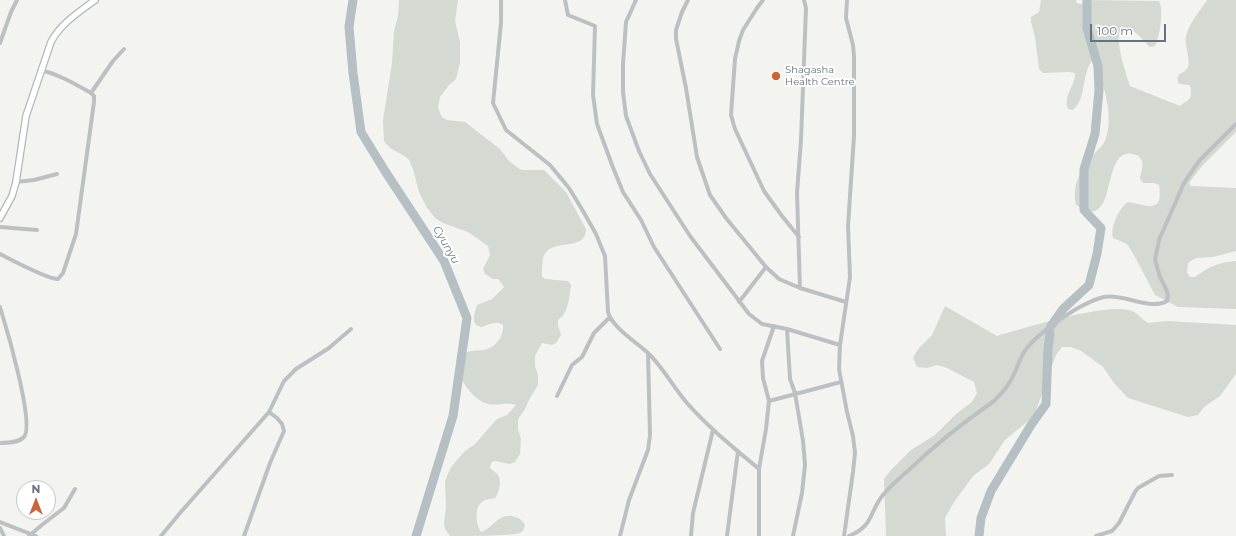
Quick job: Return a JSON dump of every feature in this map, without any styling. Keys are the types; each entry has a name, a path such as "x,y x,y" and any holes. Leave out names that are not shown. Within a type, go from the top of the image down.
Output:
{"main road":[{"path":"0,218 12,196 16,182 26,116 51,42 55,33 95,0"}],"street":[{"path":"0,43 17,0"},
{"path":"501,0 501,23 493,103 506,130 550,165 569,188 584,210 605,256 608,312 610,317 628,337 648,353 686,401 714,430 759,469"},
{"path":"565,0 568,15 595,26 592,88 595,117 598,130 623,192 641,220 654,247 674,280 720,349"},
{"path":"636,0 626,22 623,92 626,116 639,151 650,174 690,236 739,302 755,320 762,324 787,329 840,345"},
{"path":"688,0 676,30 676,38 697,157 710,195 726,218 766,267 779,279 800,288 846,302"},
{"path":"763,0 743,30 739,41 735,59 731,115 764,191 800,238"},
{"path":"800,288 800,238 797,193 801,140 805,39 806,8 804,0"},
{"path":"844,536 855,453 853,436 840,382 839,369 840,345 846,302 850,288 848,226 854,136 854,56 853,45 846,18 847,0"},
{"path":"91,93 113,61 124,49"},
{"path":"0,254 54,279 59,278 63,273 78,225 94,96 58,75 41,70"},
{"path":"849,536 864,528 870,519 877,502 890,487 932,448 994,401 1003,392 1011,380 1024,353 1037,338 1058,321 1074,310 1104,297 1113,296 1150,303 1162,303 1167,301 1168,291 1160,277 1155,260 1159,240 1184,183 1199,161 1236,124"},
{"path":"16,182 34,180 57,174"},
{"path":"0,226 37,230"},
{"path":"739,302 766,267"},
{"path":"0,307 13,349 24,406 26,425 25,434 22,439 15,442 0,443"},
{"path":"557,396 572,365 582,356 594,333 610,317"},
{"path":"759,536 759,469 769,401 763,378 762,361 774,326"},
{"path":"161,536 180,512 269,412 284,381 296,369 329,348 351,329"},
{"path":"787,329 790,379 795,394 804,441 805,465 802,493 793,536"},
{"path":"620,536 628,500 648,450 650,435 648,353"},
{"path":"769,401 840,382"},
{"path":"244,536 270,463 284,431 282,424 269,412"},
{"path":"691,536 693,513 714,430"},
{"path":"727,536 738,451"},
{"path":"1096,536 1112,531 1119,523 1138,488 1159,476 1172,475"},
{"path":"0,522 32,535 43,524 64,508 74,489"},
{"path":"0,528 4,536"}],"shaded area":[{"path":"399,0 458,0 455,21 460,42 460,63 456,79 449,85 440,97 438,107 442,117 447,120 465,122 500,149 509,161 518,168 522,170 544,170 566,192 586,229 585,236 581,240 575,243 554,247 548,250 544,255 542,262 542,277 546,279 568,281 571,285 566,309 562,317 558,320 561,335 556,343 552,345 542,343 535,356 538,385 518,419 518,429 521,439 520,454 515,462 510,464 495,461 491,463 490,468 499,478 499,490 495,498 481,502 477,510 477,519 481,532 486,530 501,518 509,516 518,518 525,525 524,529 520,533 450,536 445,529 445,481 451,467 465,451 475,444 497,419 507,415 516,405 488,404 482,402 465,386 458,371 457,358 471,351 491,348 499,340 503,329 503,325 498,323 492,323 481,327 476,325 474,321 477,305 492,299 504,287 498,279 493,279 485,274 483,269 490,255 488,246 468,232 443,223 435,218 426,206 419,192 409,160 390,148 384,141 383,120 392,63 394,31 398,16"},
{"path":"1041,0 1076,0 1077,3 1081,4 1085,0 1159,1 1161,23 1155,46 1150,47 1132,30 1124,28 1120,31 1119,40 1124,68 1130,86 1180,106 1191,96 1190,85 1179,84 1178,80 1179,75 1186,70 1189,64 1186,44 1187,31 1207,0 1236,0 1236,132 1203,165 1189,183 1191,186 1236,188 1236,251 1213,257 1197,258 1192,260 1188,263 1187,273 1190,277 1195,277 1214,266 1236,261 1236,309 1178,307 1155,295 1127,244 1113,238 1112,234 1116,218 1121,209 1128,202 1152,206 1159,201 1159,185 1154,183 1143,183 1140,179 1142,163 1138,156 1133,154 1125,154 1119,159 1114,166 1103,204 1098,209 1095,211 1084,210 1076,205 1075,191 1078,178 1084,167 1106,138 1109,120 1107,100 1097,63 1092,61 1086,73 1080,99 1073,110 1068,109 1067,99 1075,73 1043,73 1039,69 1031,17 1039,12"},
{"path":"945,306 997,336 1088,312 1123,309 1134,312 1148,323 1167,321 1236,325 1236,374 1220,396 1204,407 1198,415 1188,417 1128,398 1114,383 1103,367 1081,351 1071,347 1062,347 1056,355 1034,416 1005,440 989,464 973,476 954,502 945,518 946,536 886,536 884,479 911,450 935,435 956,414 972,402 977,393 974,382 947,368 937,365 927,368 917,367 913,358 918,349 932,335"}],"waterway":[{"name":"Cyunyu","path":"353,0 349,27 353,73 361,132 444,261 467,318 453,416 416,536"},
{"path":"1051,326 1063,309 1089,285 1097,254 1101,228 1084,210 1084,169 1095,134 1099,90 1098,66 1087,28 1087,0"},
{"path":"979,536 981,518 991,491 1031,425 1046,404 1050,333"}],"place":[{"name":"Shagasha Health Centre","path":"776,76"}]}
